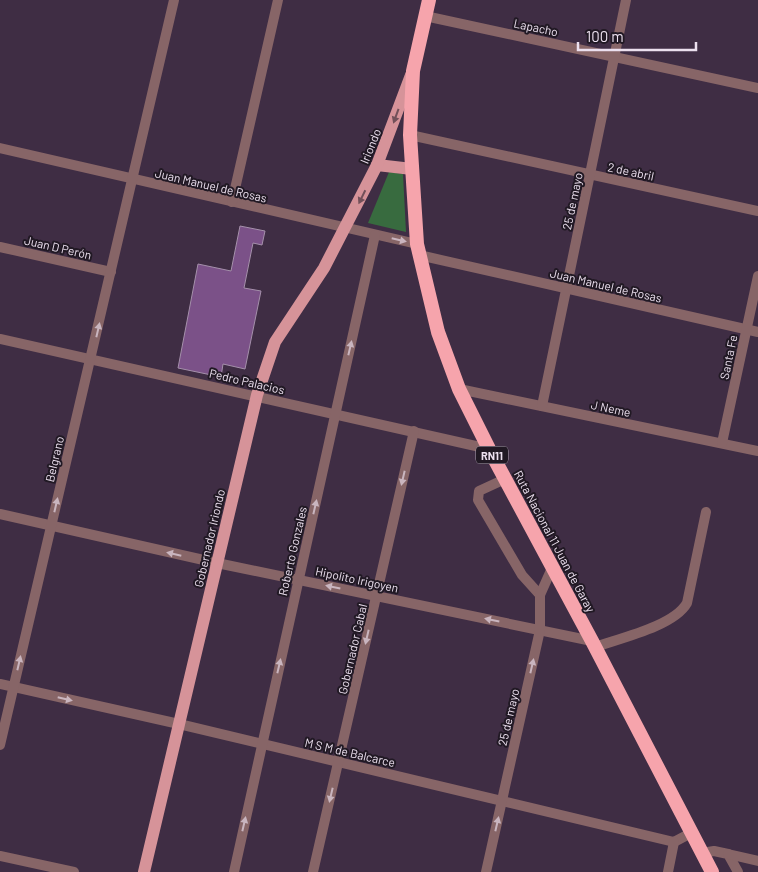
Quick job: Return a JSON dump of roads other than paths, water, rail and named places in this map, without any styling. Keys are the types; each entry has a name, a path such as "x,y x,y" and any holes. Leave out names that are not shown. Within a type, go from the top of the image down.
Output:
{"highway":[{"name":"Ruta Nacional 11 Juan de Garay","path":"429,0 413,71 410,135 418,250 438,332 459,388 489,449 594,644 712,872"}],"main road":[{"name":"Iriondo","path":"346,229 377,165 413,71"},
{"path":"377,165 412,169"},
{"name":"Gobernador Iriondo","path":"144,872 257,395 275,342 324,268 346,229"}],"street":[{"name":"Belgrano","path":"0,745 174,0"},
{"path":"232,202 278,0"},
{"name":"25 de mayo","path":"542,406 626,0"},
{"name":"Lapacho","path":"425,16 758,88"},
{"name":"2 de abril","path":"410,135 758,211"},
{"name":"Juan Manuel de Rosas","path":"0,148 346,229 375,234 418,250 566,288 758,332"},
{"name":"Roberto Gonzales","path":"234,872 375,234"},
{"name":"Juan D Perón","path":"0,247 111,272"},
{"name":"Santa Fe","path":"722,443 758,276"},
{"name":"Pedro Palacios","path":"0,339 257,395 489,449"},
{"name":"J Neme","path":"459,388 758,450"},
{"name":"Gobernador Cabal","path":"314,872 414,431"},
{"path":"505,479 479,491 478,500 522,575 540,595"},
{"path":"594,644 650,628 682,612 687,603 706,512"},
{"name":"Hipolito Irigoyen","path":"0,514 217,563 540,630 594,644"},
{"name":"25 de mayo","path":"486,872 540,630 540,595 552,568"},
{"name":"M S M de Balcarce","path":"0,684 179,724 674,842"},
{"path":"668,872 674,842 691,832"},
{"path":"702,853 714,851 758,861"},
{"path":"728,854 738,872"},
{"path":"0,856 74,872"}]}
